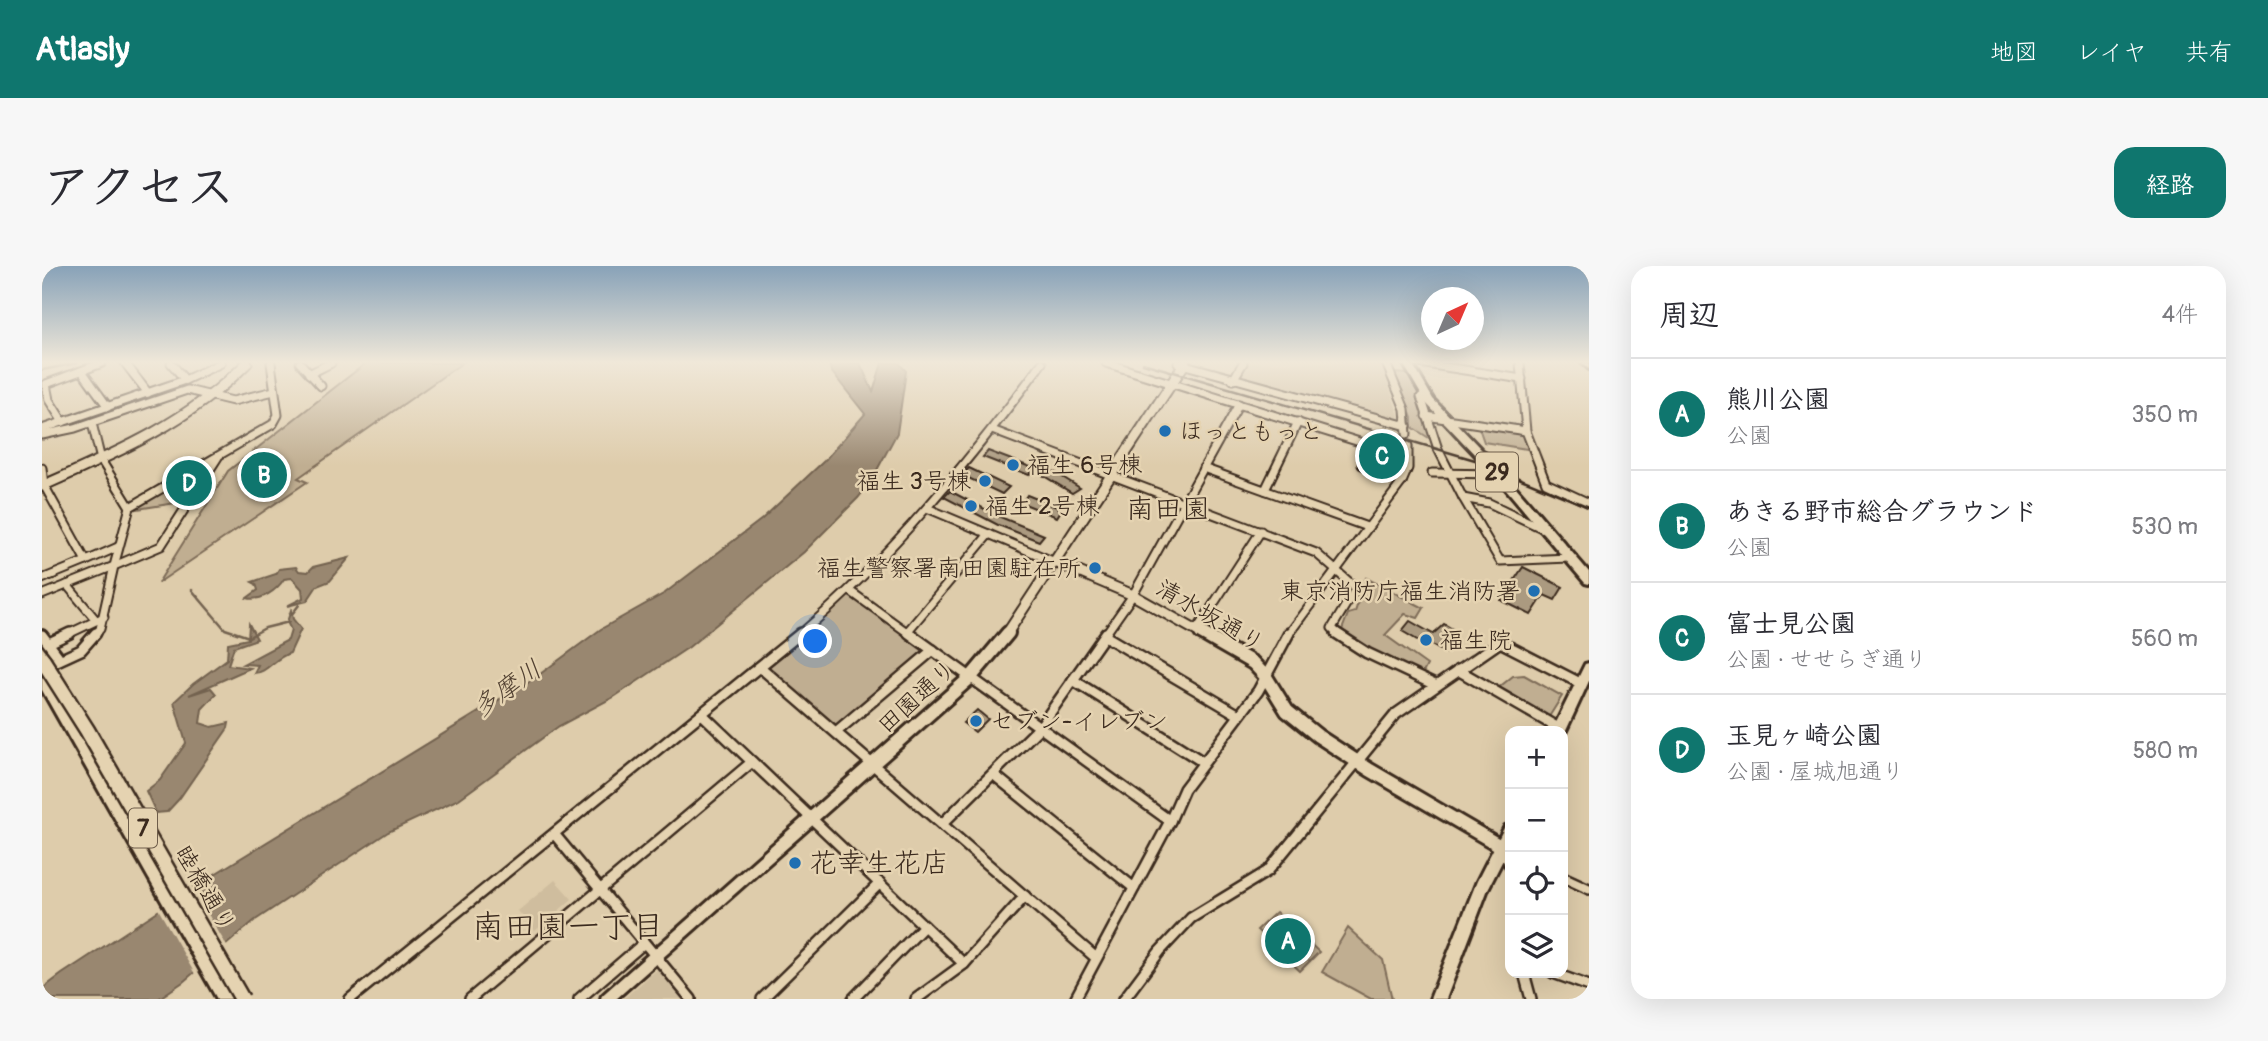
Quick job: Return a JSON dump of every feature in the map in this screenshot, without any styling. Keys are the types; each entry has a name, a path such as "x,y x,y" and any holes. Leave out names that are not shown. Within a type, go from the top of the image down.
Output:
{"main road":[{"name":"29","path":"1427,397 1499,474 1589,580"},
{"name":"睦橋通り","path":"42,659 87,730 242,999"},
{"path":"1562,726 1583,689 1589,668"},
{"name":"睦橋通り","path":"42,678 226,999"},
{"path":"1438,999 1468,917 1505,851"}],"street":[{"path":"48,397 63,422"},
{"path":"101,397 108,407"},
{"path":"42,429 136,397"},
{"path":"42,435 92,423 166,397"},
{"path":"43,485 101,460 164,428 210,397"},
{"path":"217,397 233,401 249,397"},
{"path":"42,668 81,650 100,629 100,619 130,507 273,424 278,415 275,397"},
{"path":"350,999 703,715 850,591 927,508 1016,397"},
{"name":"田園通り","path":"607,999 971,677 1017,622 1163,397"},
{"path":"1217,397 1366,444 1368,448 1362,464 1402,482"},
{"path":"1298,397 1407,426"},
{"path":"1401,397 1407,435"},
{"path":"1421,397 1450,473 1500,561 1569,558"},
{"path":"1523,397 1526,431 1546,483 1589,503"},
{"path":"942,824 1040,727 1105,636 1133,595 1239,404"},
{"path":"1426,416 1526,431"},
{"path":"1265,490 1298,422"},
{"path":"92,423 101,460 130,507"},
{"path":"992,430 1309,549 1338,569 1350,580 1356,591 1332,628 1334,632 1367,653 1436,685"},
{"path":"1074,999 1170,821 1184,789 1258,691 1285,639 1402,482 1408,468 1408,446"},
{"path":"42,595 161,546 218,457"},
{"path":"42,468 43,485 86,561"},
{"path":"1203,468 1367,527"},
{"path":"1432,473 1499,474"},
{"path":"1463,498 1489,503 1546,530"},
{"name":"清水坂通り","path":"927,508 1133,595 1253,663 1267,674 1282,704 1290,713 1357,763 1436,806 1505,848"},
{"path":"1196,631 1261,531"},
{"path":"907,632 989,534"},
{"path":"42,579 118,547"},
{"path":"67,585 100,619"},
{"path":"850,591 1170,821"},
{"path":"49,643 100,619"},
{"path":"42,635 60,659"},
{"path":"1105,636 1239,715"},
{"path":"1124,999 1185,923 1203,908 1252,885 1268,871 1396,714 1458,670 1500,642 1583,689"},
{"path":"835,732 933,650"},
{"path":"760,667 1095,957"},
{"path":"1458,670 1553,726"},
{"path":"1073,680 1203,762"},
{"path":"703,715 964,964"},
{"path":"470,999 752,762"},
{"path":"993,774 1134,888"},
{"path":"555,835 691,999"},
{"path":"1568,879 1589,889"},
{"path":"762,999 880,883"},
{"path":"916,999 964,964 1025,897"},
{"path":"853,999 924,926"},
{"path":"579,999 644,943"},
{"path":"1525,978 1531,999"},
{"path":"1567,978 1589,986"}],"shaded area":[{"path":"322,397 413,397 298,478 307,482 158,583 228,471"},
{"path":"852,397 902,397 897,433 870,483 804,552 689,647 614,697 559,726 459,799 388,832 254,921 183,982 158,999 42,999 42,989 62,974 205,880 536,677 601,629 665,593 762,519 824,461 865,414"},
{"path":"1308,397 1393,397 1401,422"},
{"path":"1404,397 1420,397 1432,440 1412,427 1412,418"},
{"path":"1478,425 1525,434 1533,450 1484,442"},
{"path":"1369,441 1399,450 1399,463 1394,476 1362,462"},
{"path":"210,464 188,501 137,509 137,505"},
{"path":"349,558 330,581 317,586 307,601 287,606 303,598 302,589 292,578 284,579 263,597 247,598 258,590 252,582 276,574 279,569 296,567 299,571 308,572 313,567"},
{"path":"1366,578 1424,608 1418,618 1405,614 1385,635 1427,665 1422,675 1340,635 1348,614 1355,612"},
{"path":"848,594 928,649 833,728 763,667"},
{"path":"291,610 293,619 301,629 290,653 263,671 254,673 258,665 243,664 288,640 291,630 287,622"},
{"path":"249,624 257,639 234,647 228,665 250,668 189,695 211,688 216,694 202,709 200,723 212,727 229,723 228,728 179,799 167,812 156,813 146,791 160,780 186,743 174,702 227,659 228,643 248,639"},
{"path":"1524,675 1562,696 1547,720 1497,689 1513,676"},
{"path":"555,880 572,899 535,931 518,911"},
{"path":"1276,912 1319,952 1300,971 1257,930"},
{"path":"1348,928 1383,960 1392,999 1371,999 1322,972"},
{"path":"659,968 684,999 623,999"}],"pier":[{"path":"191,885 228,948 196,976 157,907"}],"building":[{"name":"福生 6号棟","path":"988,451 1033,468 1029,475 983,457"},
{"name":"福生 3号棟","path":"969,468 1009,487 1002,494 962,475"},
{"path":"1048,468 1080,488 1072,493 1041,474"},
{"path":"950,491 998,516 1044,535 1039,541 998,525 944,497"},
{"path":"1027,495 1062,509 1057,517 1022,503"},
{"name":"東京消防庁福生消防署","path":"1523,567 1563,587 1555,600 1544,595 1531,615 1501,600"},
{"name":"福生院","path":"1410,621 1433,634 1444,624 1454,630 1448,638 1455,642 1446,653 1426,642 1424,644 1402,631"},
{"name":"セブン-イレブン","path":"977,710 988,719 975,732 963,723"}],"waterway":[{"path":"192,590 225,629 249,637 265,628 289,622"},
{"path":"292,614 299,605"}],"railway":[{"path":"1260,397 1475,460 1589,507"}],"place":[{"name":"ほっともっと","path":"1165,431"},
{"name":"富士見公園","path":"1382,456"},
{"name":"福生 6号棟","path":"1013,465"},
{"name":"あきる野市総合グラウンド","path":"264,475"},
{"name":"福生 3号棟","path":"985,481"},
{"name":"玉見ヶ崎公園","path":"189,483"},
{"name":"福生 2号棟","path":"971,506"},
{"name":"福生警察署南田園駐在所","path":"1095,568"},
{"name":"東京消防庁福生消防署","path":"1534,591"},
{"name":"福生院","path":"1426,640"},
{"name":"セブン-イレブン","path":"976,721"},
{"name":"花幸生花店","path":"795,863"},
{"name":"熊川公園","path":"1288,941"}],"district":[{"name":"南田園","path":"1168,509"},
{"name":"南田園一丁目","path":"568,927"}],"water label":[{"name":"多摩川","path":"507,689"}]}
